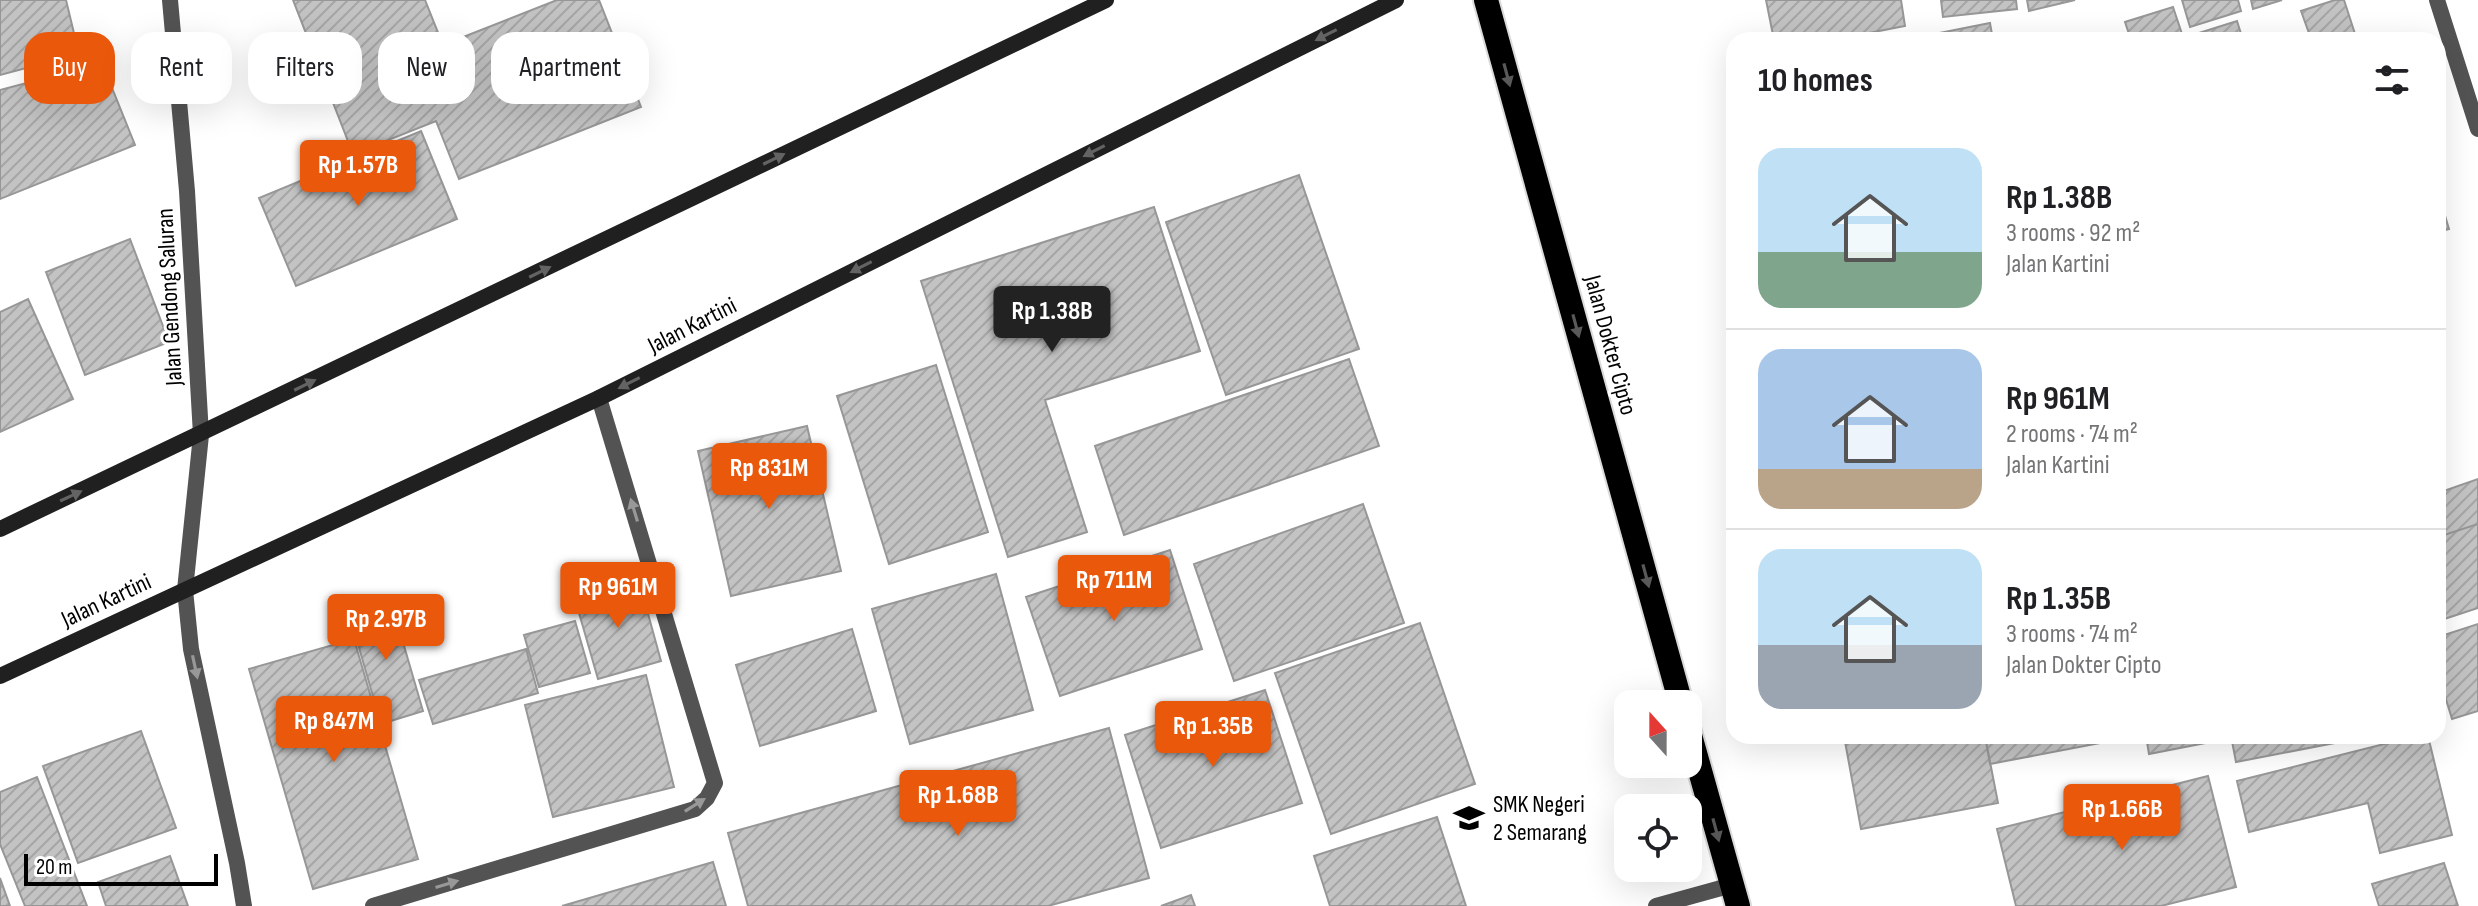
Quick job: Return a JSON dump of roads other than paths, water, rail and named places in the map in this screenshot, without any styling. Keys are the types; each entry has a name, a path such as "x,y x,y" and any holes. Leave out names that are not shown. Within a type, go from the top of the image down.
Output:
{"highway":[{"name":"Jalan Dokter Cipto","path":"1486,0 1677,690"},
{"path":"1702,778 1735,896"}],"main road":[{"path":"0,529 1106,0"},
{"name":"Jalan Kartini","path":"0,676 599,398 1396,0"}],"street":[{"name":"Jalan Gendong Saluran","path":"170,0 187,191 201,435 185,590 191,649 244,906"},
{"path":"2437,0 2478,129"},
{"path":"373,906 695,809 707,798 715,783 599,398"},
{"path":"1656,906 1735,896"}],"place":[{"name":"SMK Negeri 2 Semarang","path":"1469,818"}]}
